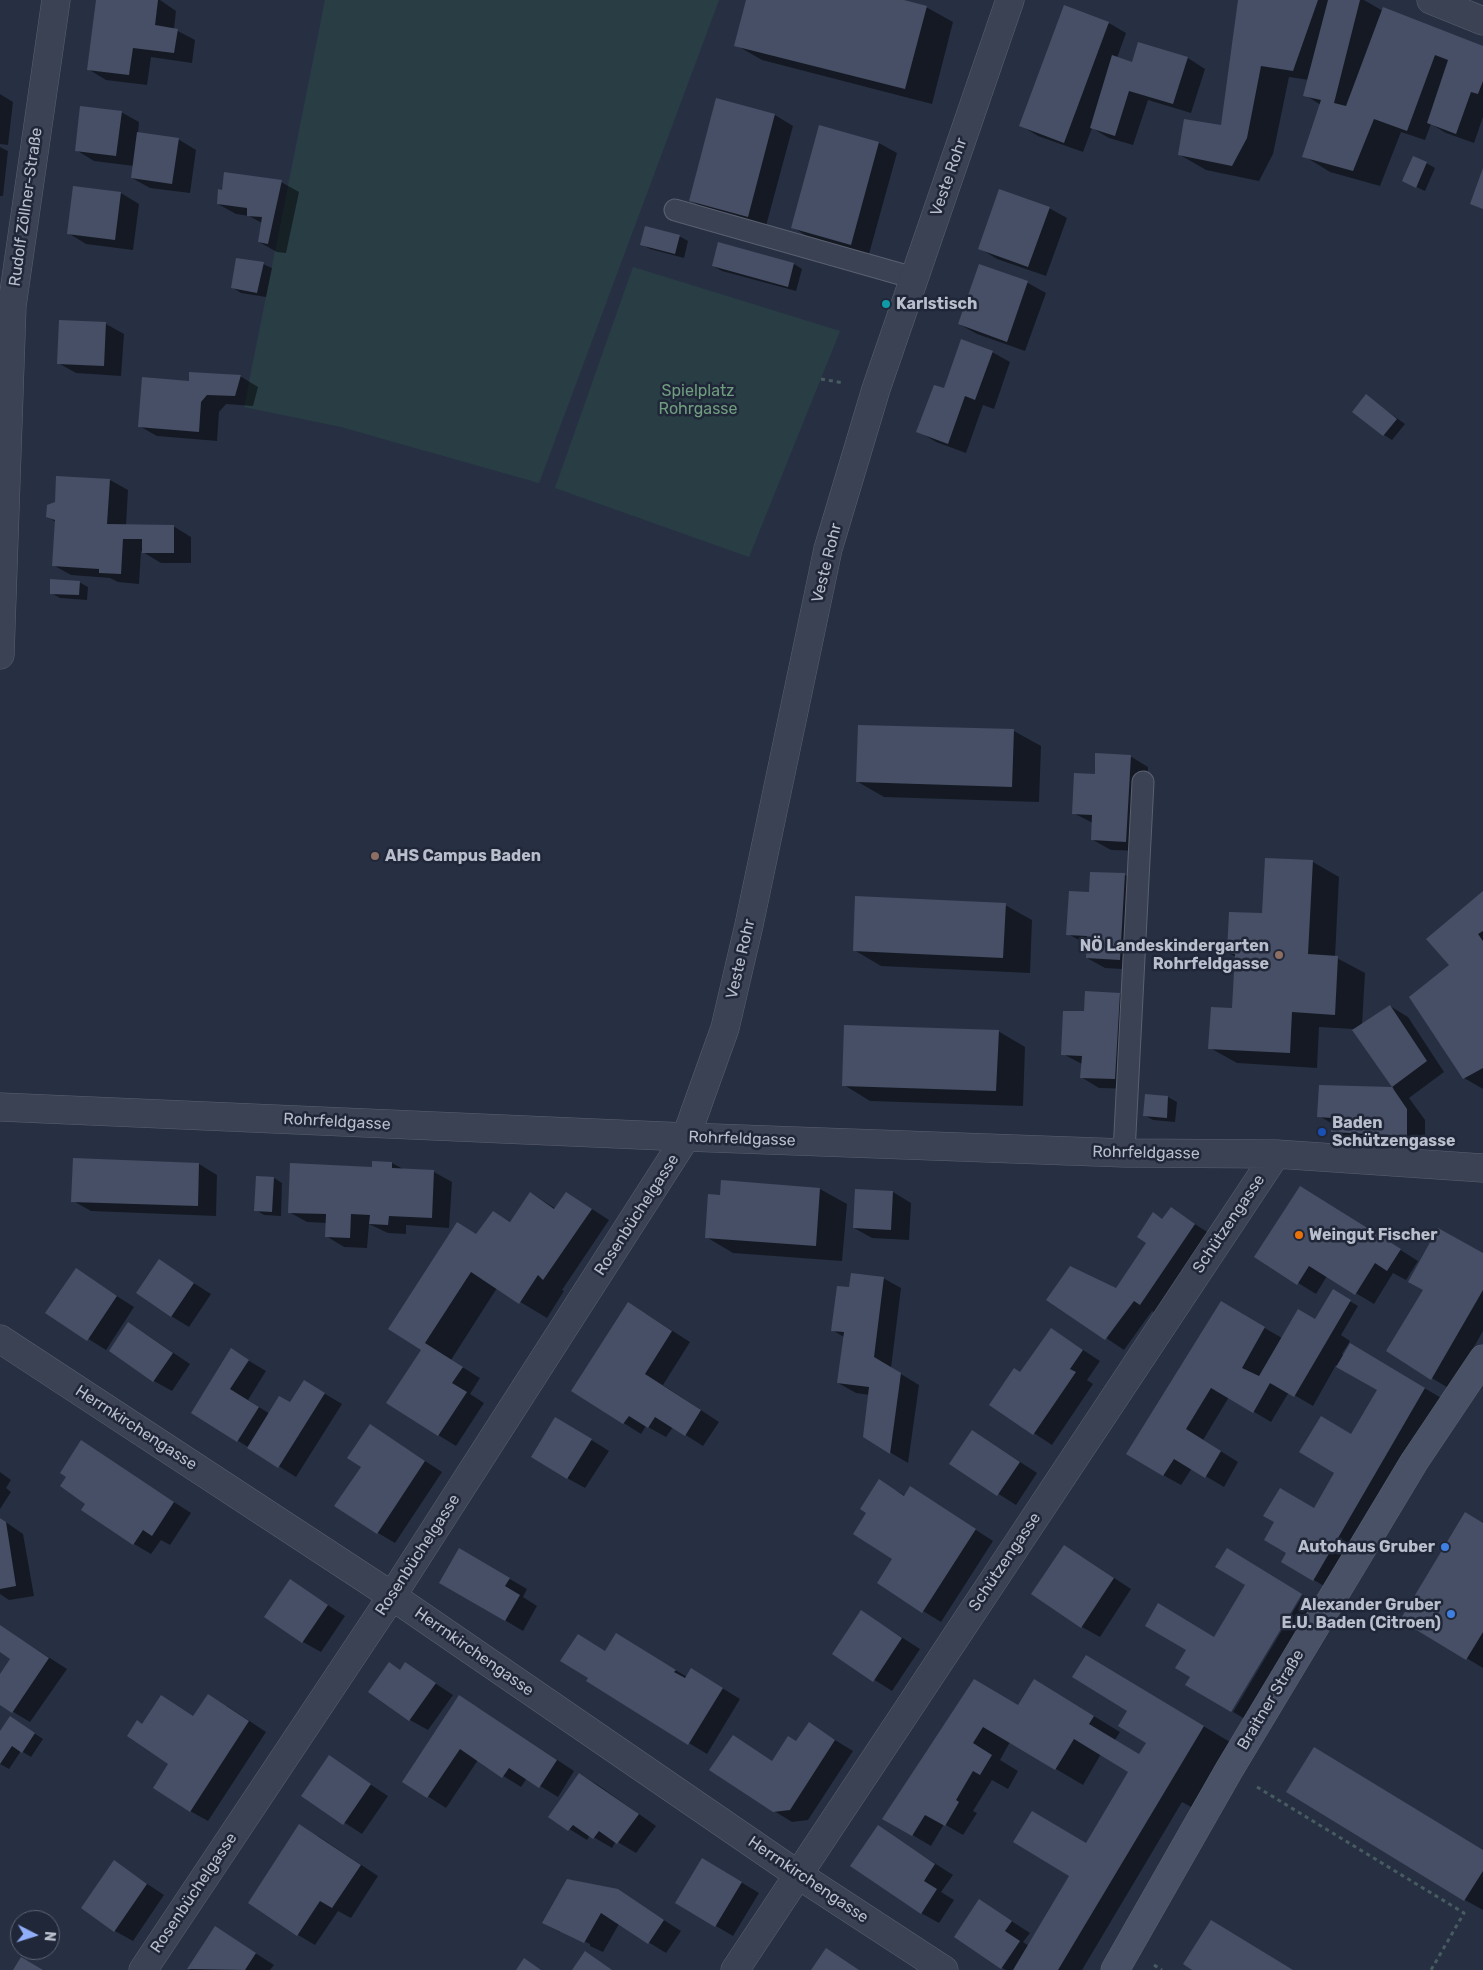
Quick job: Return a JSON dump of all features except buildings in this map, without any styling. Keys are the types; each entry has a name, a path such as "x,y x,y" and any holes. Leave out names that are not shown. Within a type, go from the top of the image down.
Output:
{"main road":[{"name":"Braitner Straße","path":"1115,1970 1229,1770 1414,1462 1483,1359"}],"street":[{"name":"Rudolf Zöllner-Straße","path":"0,655 12,306 56,0"},
{"name":"Veste Rohr","path":"686,1137 725,1028 751,915 828,549 876,389 1010,0"},
{"path":"1431,0 1483,22"},
{"name":"Rohrfeldgasse","path":"0,1107 686,1137 1124,1153 1276,1154 1483,1168"},
{"name":"Rosenbüchelgasse","path":"143,1970 392,1596 686,1137"},
{"name":"Schützengasse","path":"735,1970 1276,1154"},
{"name":"Herrnkirchengasse","path":"0,1339 392,1596 797,1874 944,1970"}],"lane":[{"path":"675,210 914,278"},
{"path":"1124,1153 1142,782"}],"path":[{"path":"1229,1770 1464,1914 1431,1970"}],"green space":[{"path":"325,0 719,0 539,483 341,427 244,407"},
{"name":"Spielplatz Rohrgasse","path":"633,267 840,331 749,557 555,488"}],"place":[{"name":"Karlstisch","path":"886,304"},
{"name":"AHS Campus Baden","path":"375,856"},
{"name":"NÖ Landeskindergarten Rohrfeldgasse","path":"1279,955"},
{"name":"Baden Schützengasse","path":"1322,1132"},
{"name":"Weingut Fischer","path":"1299,1235"},
{"name":"Autohaus Gruber","path":"1445,1547"},
{"name":"Alexander Gruber E.U. Baden (Citroen)","path":"1451,1614"}]}
